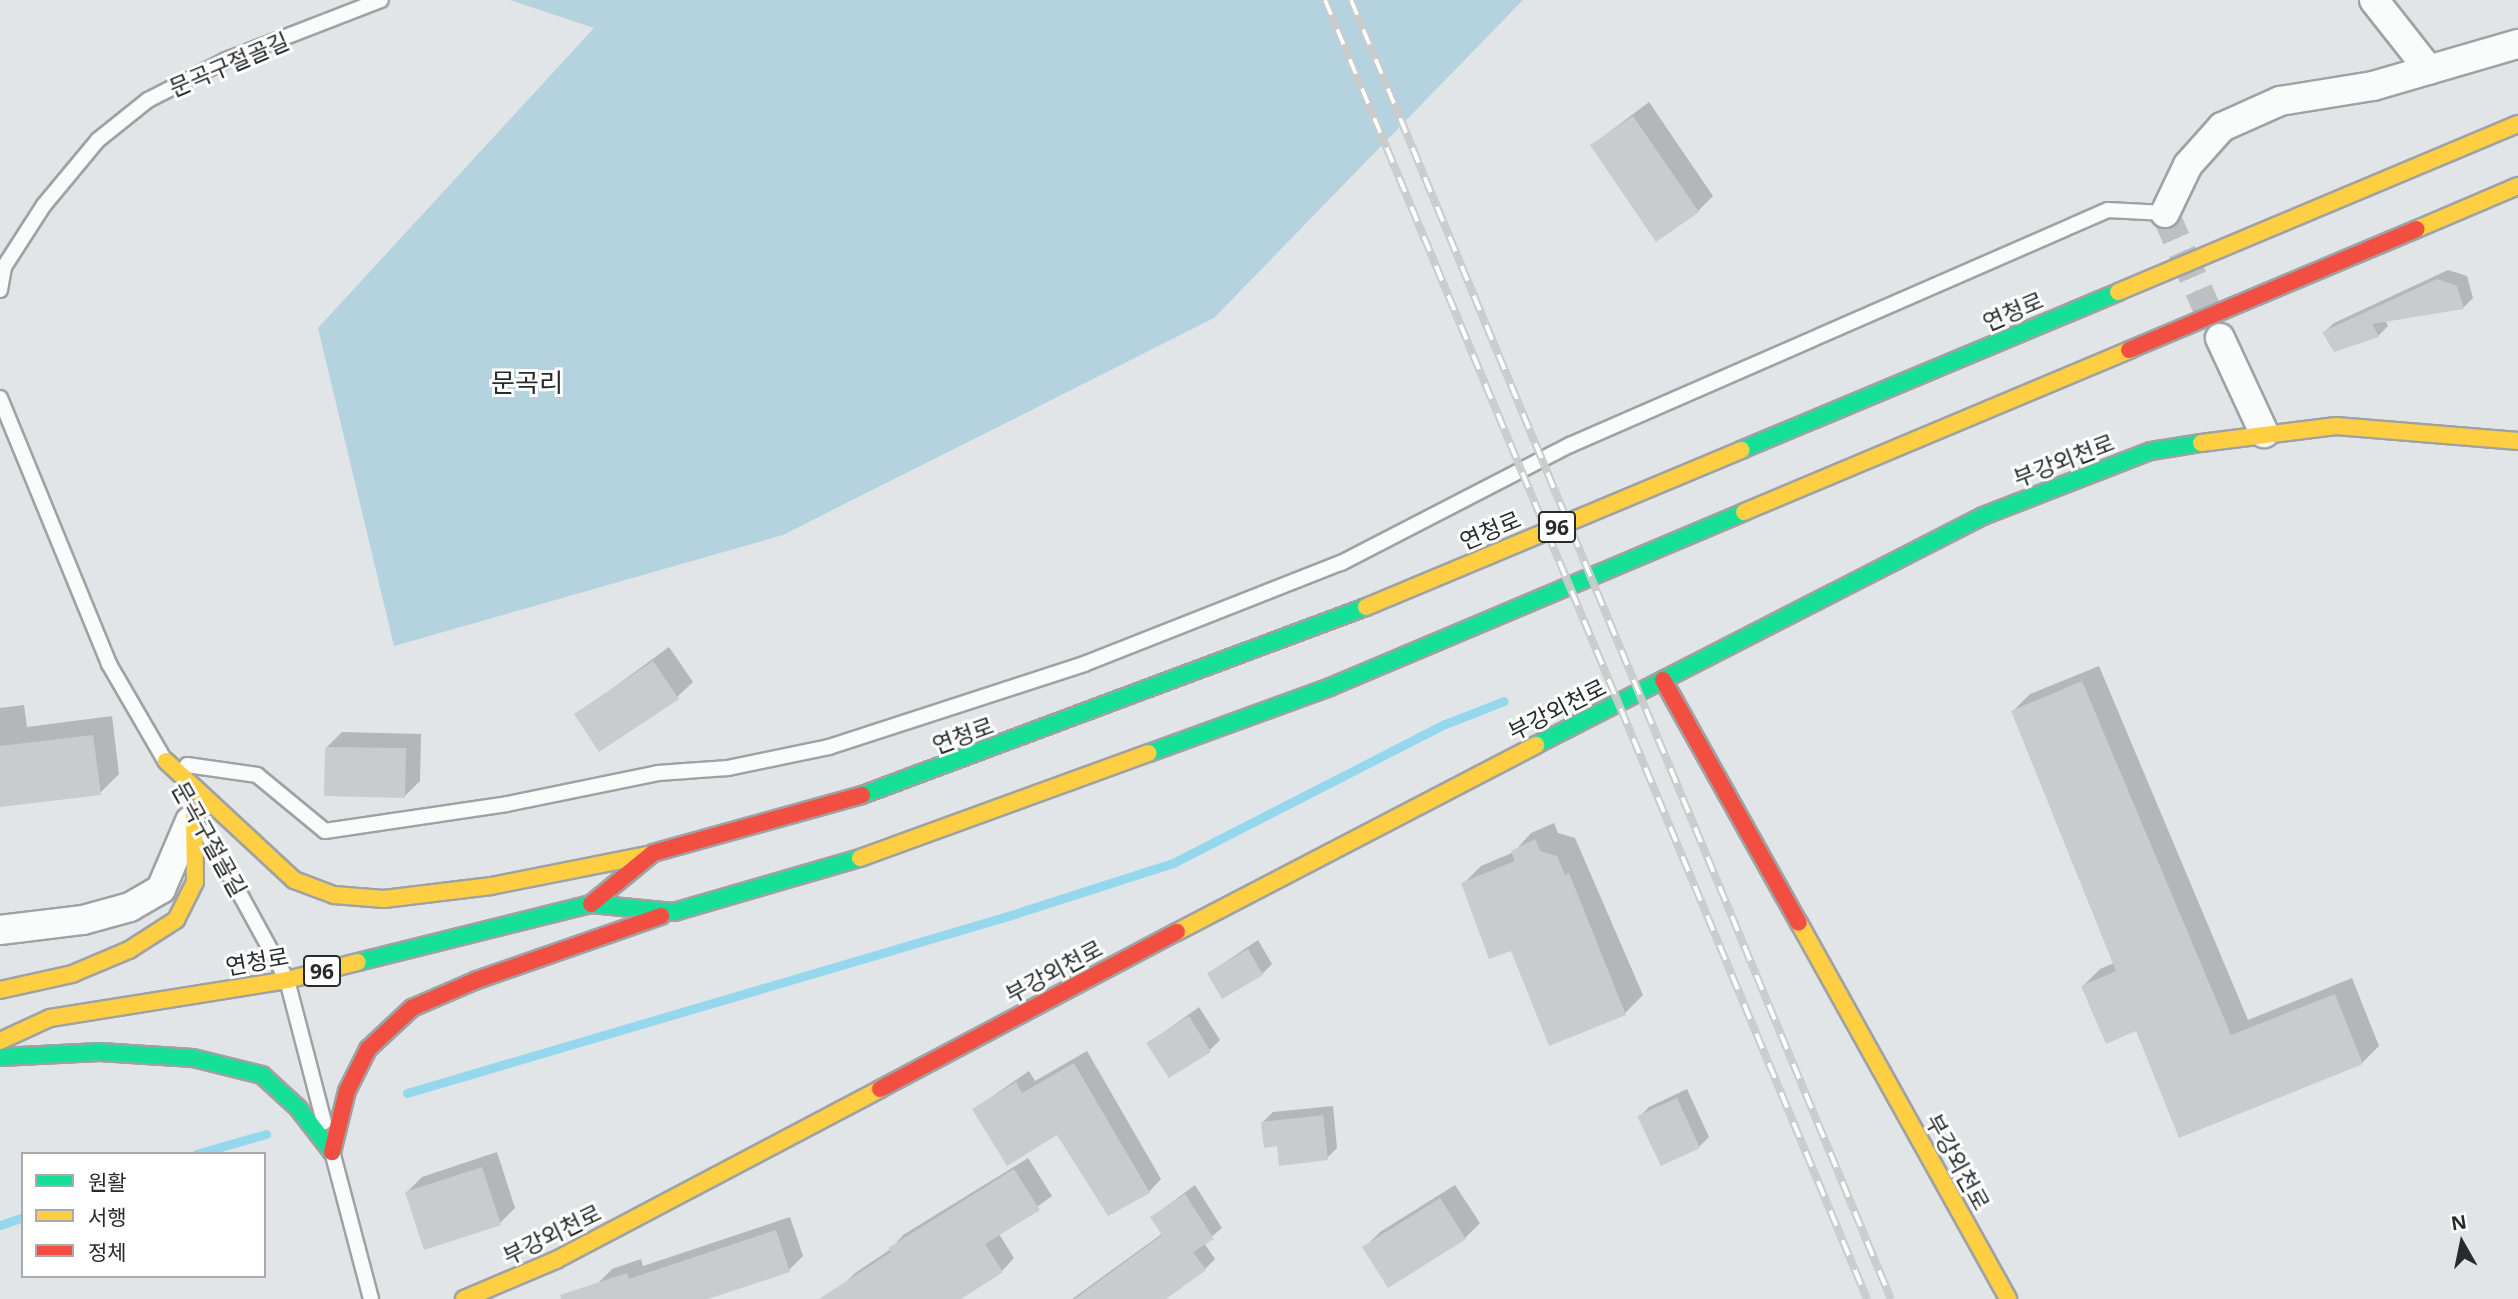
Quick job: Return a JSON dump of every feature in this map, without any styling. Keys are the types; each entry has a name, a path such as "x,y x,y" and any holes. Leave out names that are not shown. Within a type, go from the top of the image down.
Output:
{"main road":[{"name":"연청로","path":"591,904 653,853 853,798 1311,630 2518,124"},
{"name":"연청로","path":"0,1041 50,1018 287,980 591,904 674,912 868,856 1330,687 2518,186"},
{"name":"부강외천로","path":"464,1299 556,1260 1663,680 1983,516 2151,451 2264,433 2336,426 2518,441"},
{"name":"부강외천로","path":"1663,680 2008,1299"},
{"path":"166,761 212,799 294,880 334,895 384,899 478,888 653,853"},
{"path":"0,990 72,974 129,950 176,920 195,882 194,811"},
{"path":"332,1152 347,1091 368,1049 412,1008 477,980 674,912"},
{"name":"연청로","path":"12,1013 50,1018"},
{"path":"0,1057 100,1052 193,1058 262,1075 298,1108 332,1152"}],"street":[{"path":"2374,0 2429,70"},
{"path":"2165,213 2188,165 2222,127 2280,101 2373,86 2518,44"},
{"path":"2220,338 2264,433"},
{"path":"0,930 83,920 130,907 160,889 194,811"}],"lane":[{"name":"문곡구절골길","path":"0,290 4,267 44,205 98,139 148,100 226,60 381,0"},
{"path":"166,761 257,775 326,831 508,804 658,773 728,768 829,747 1084,664 1341,563 1570,446 2108,210 2165,213"},
{"name":"문곡구절골길","path":"0,398 109,664 287,980 371,1299"}],"shaded area":[{"path":"510,0 1523,0 1214,318 783,535 394,646 318,328 594,28"}],"building":[{"path":"1633,116 1699,212 1656,242 1590,145"},
{"path":"2437,279 2457,286 2464,309 2372,324 2379,337 2334,352 2322,332"},
{"path":"653,661 679,699 599,752 574,714"},
{"path":"2082,681 2231,1035 2335,994 2363,1064 2179,1138 2136,1031 2106,1044 2081,986 2116,971 2011,711"},
{"path":"93,735 101,795 0,807 0,746"},
{"path":"325,747 406,748 405,798 324,796"},
{"path":"1535,839 1540,851 1557,856 1565,875 1569,873 1626,1015 1549,1046 1511,951 1489,959 1461,883 1515,861 1511,851"},
{"path":"1248,949 1263,975 1222,999 1207,973"},
{"path":"1189,1016 1211,1052 1169,1078 1146,1043"},
{"path":"1074,1063 1150,1193 1108,1216 1057,1135 1007,1166 972,1109 1016,1082 1022,1093"},
{"path":"1677,1098 1700,1148 1661,1166 1637,1116"},
{"path":"1323,1115 1328,1160 1279,1166 1277,1146 1264,1148 1261,1122"},
{"path":"482,1167 501,1225 424,1250 405,1192"},
{"path":"1014,1169 1040,1210 985,1244 1003,1272 961,1299 819,1299 891,1252 888,1248"},
{"path":"1185,1194 1214,1239 1193,1252 1206,1270 1166,1299 1075,1299 1162,1235 1150,1217"},
{"path":"1440,1198 1466,1239 1388,1288 1362,1247"},
{"path":"776,1230 790,1272 708,1299 561,1299 560,1295 627,1273 629,1279"}],"waterway":[{"path":"407,1093 1008,916 1173,863 1445,724 1504,701"},
{"path":"203,1152 266,1134"},
{"path":"0,1225 21,1218"}],"tunnel":[{"path":"2165,213 2217,332"}],"railway":[{"path":"1325,0 1867,1299"},
{"path":"1351,0 1891,1299"}],"traffic: fast":[{"path":"1741,450 2118,292"},
{"path":"1536,745 1983,516 2151,451 2201,443"},
{"path":"1149,753 1330,687 1744,512"},
{"path":"862,795 1366,607"},
{"path":"358,962 591,904 674,912 860,858"},
{"path":"0,1057 100,1052 193,1058 262,1075 298,1108 332,1152"}],"traffic: slow":[{"path":"2118,292 2518,124"},
{"path":"2417,229 2518,186"},
{"path":"1744,512 2129,350"},
{"path":"2201,443 2336,426 2518,441"},
{"path":"1366,607 1741,450"},
{"path":"1177,932 1536,745"},
{"path":"860,858 1149,753"},
{"path":"166,761 294,880 334,895 384,899 491,886 648,855"},
{"path":"0,990 72,974 129,950 176,920 195,882 194,812"},
{"path":"1799,923 2008,1299"},
{"path":"50,1018 287,980 358,962"},
{"path":"0,1041 50,1018"},
{"path":"464,1299 556,1260 880,1089"}],"traffic: jam":[{"path":"2129,350 2417,229"},
{"path":"1663,680 1799,923"},
{"path":"591,904 653,853 862,795"},
{"path":"332,1152 347,1091 368,1049 412,1008 477,980 661,916"},
{"path":"880,1089 1177,932"}],"district":[{"name":"문곡리","path":"527,383"}]}
